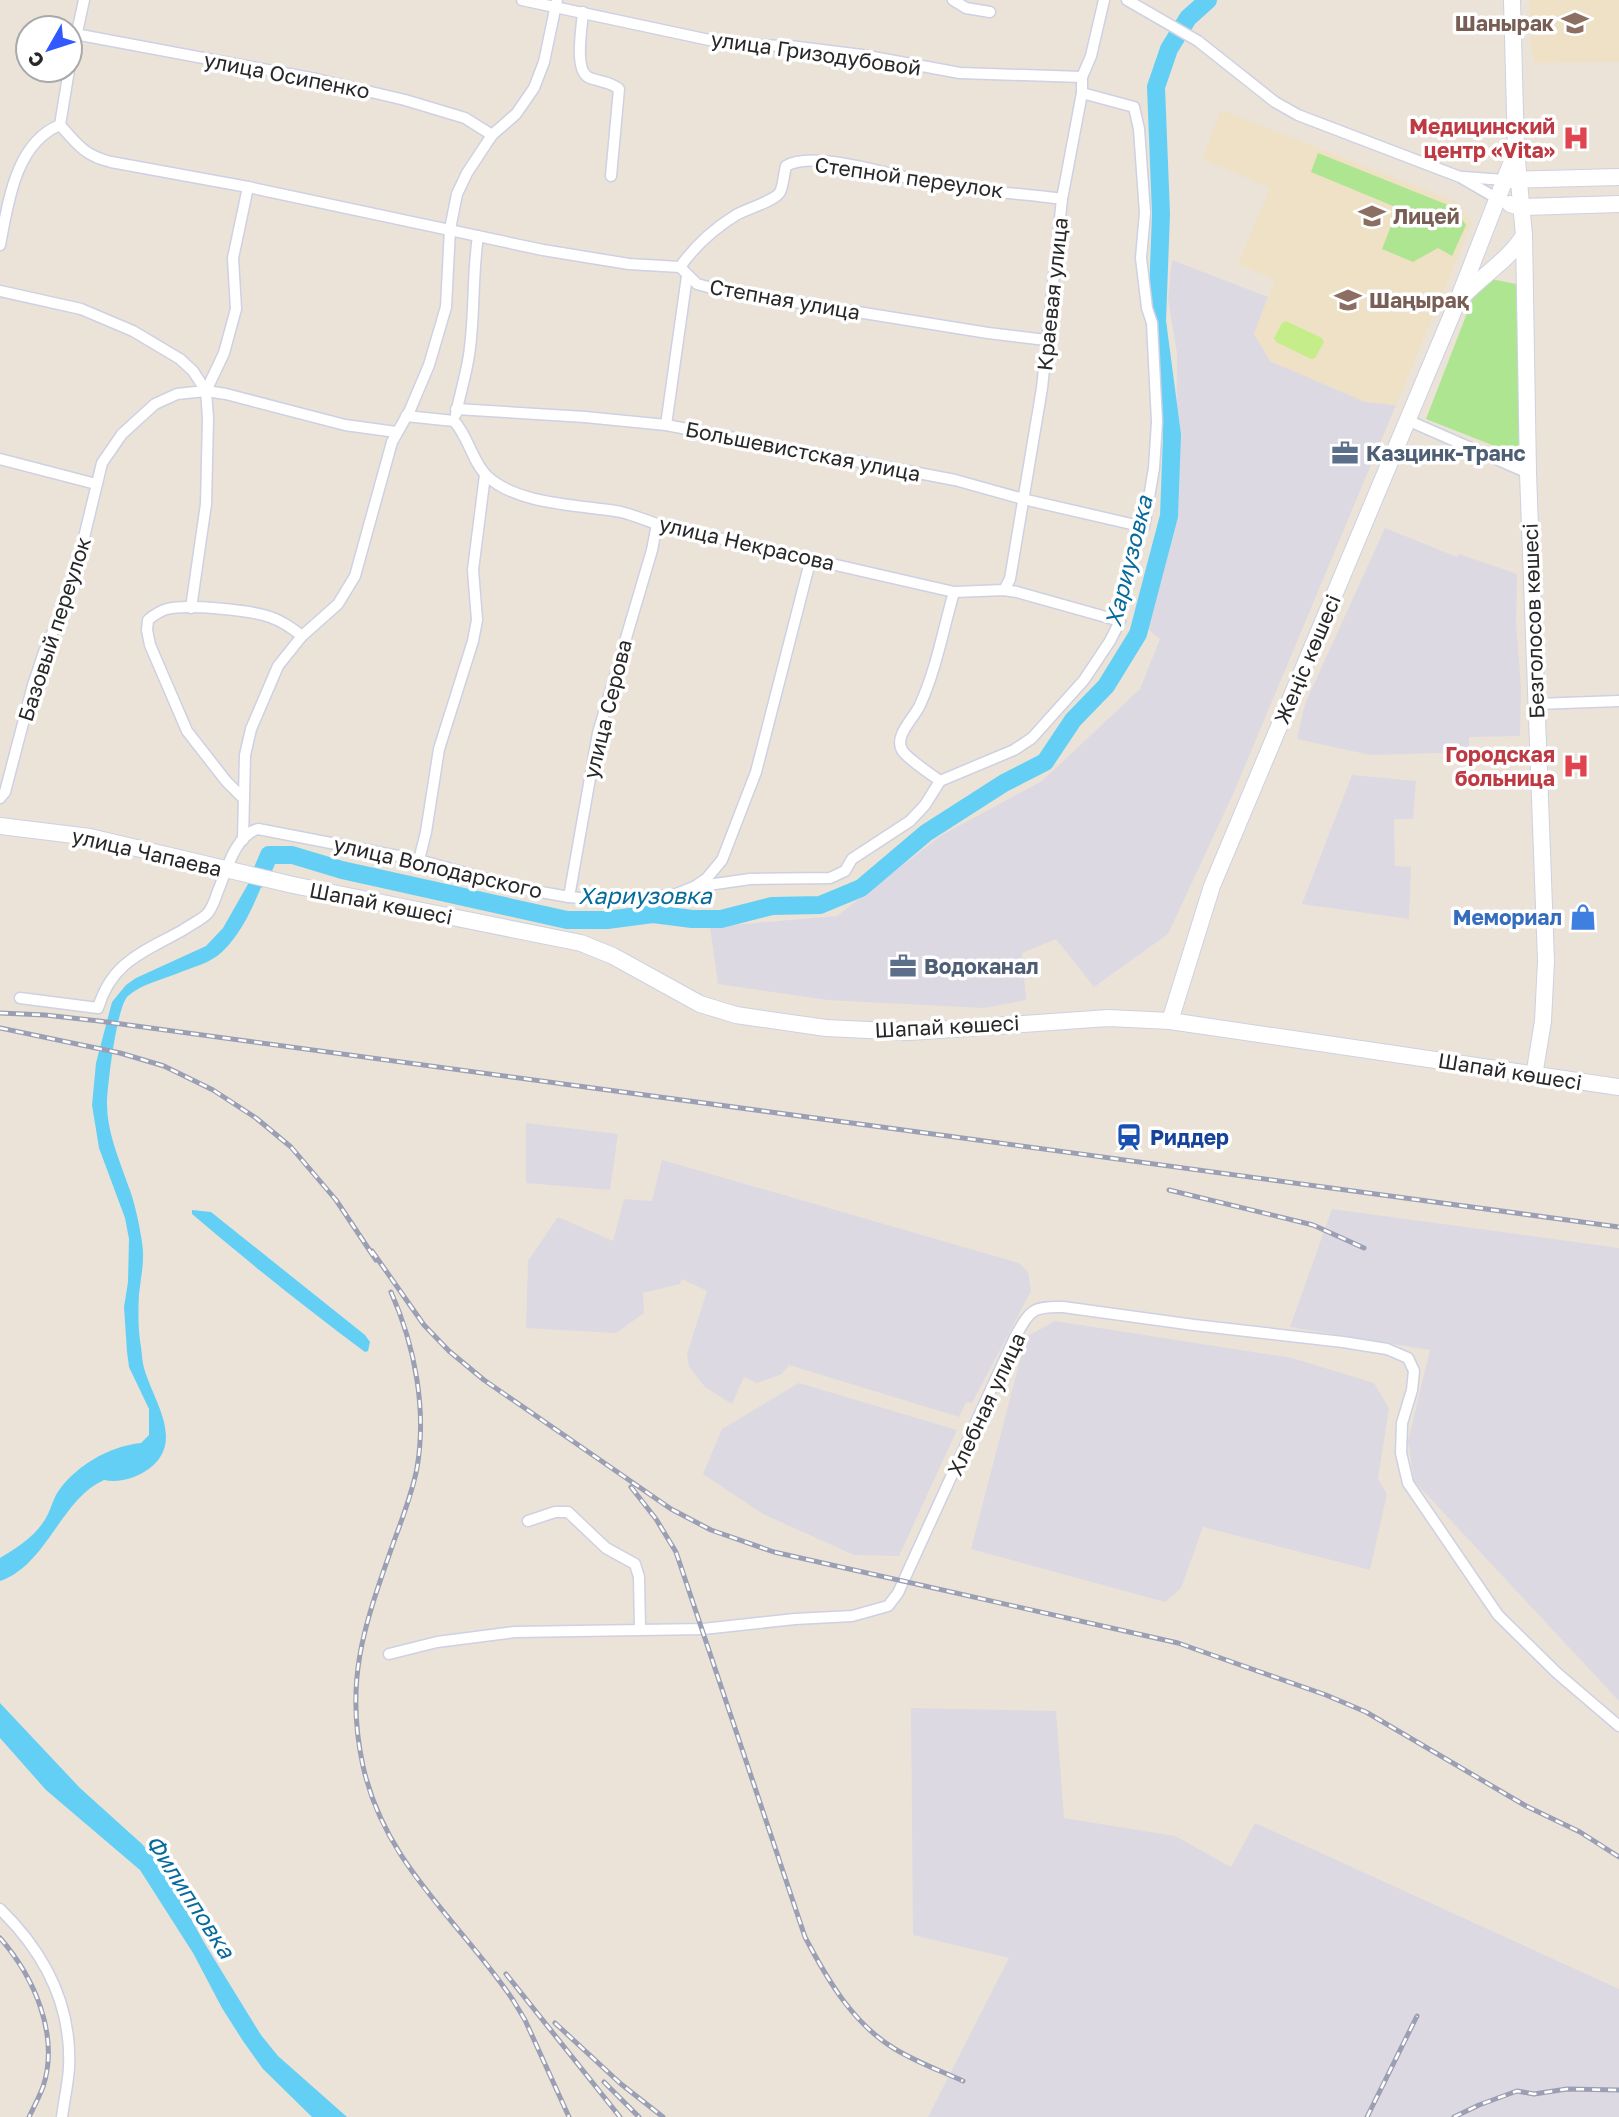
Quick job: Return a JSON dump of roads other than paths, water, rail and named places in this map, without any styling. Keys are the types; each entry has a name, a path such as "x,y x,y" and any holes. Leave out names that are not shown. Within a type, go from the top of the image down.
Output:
{"street":[{"name":"улица Гризодубовой","path":"522,0 555,4 714,41 850,54 960,73 1082,77"},
{"path":"953,0 966,8 990,12"},
{"name":"Краевая улица","path":"1004,590 1010,579 1042,387 1062,199 1082,93 1082,77 1091,56 1104,0"},
{"path":"1126,0 1198,41 1275,102 1298,116 1460,177 1498,199 1520,208 1619,204"},
{"name":"Безголосов көшесі","path":"1511,0 1516,150 1511,180 1520,208 1524,235 1528,473 1546,961 1543,1021 1534,1076"},
{"path":"20,998 98,1008 111,977 129,959 208,914 226,870 243,840 245,755 251,729 278,666 302,636 338,604 355,576 365,547 376,494 396,432 429,365 446,307 450,229 457,194 467,173 492,135 516,114 534,88 552,32 555,4"},
{"path":"583,12 580,56 582,72 619,89 611,176"},
{"name":"улица Осипенко","path":"84,36 316,79 405,100 465,117 492,135"},
{"path":"0,245 8,206 25,156 36,139 60,125 67,84"},
{"name":"Большевистская улица","path":"455,415 585,416 666,425 954,480 1144,527 1154,468 1157,422 1152,323 1147,308 1140,258 1145,213 1138,121 1134,107 1082,93"},
{"name":"Степная улица","path":"60,125 80,149 93,158 248,187 478,236 684,272 697,284 715,289 1046,340"},
{"name":"Степной переулок","path":"684,272 707,237 734,216 780,192 786,166 793,161 840,163 878,169 937,184 1062,199"},
{"path":"1460,177 1511,180 1619,177"},
{"name":"Жеңіс көшесі","path":"1170,1021 1212,887 1498,199 1511,180"},
{"path":"205,391 224,353 236,309 233,258 248,187"},
{"name":"Жеңіс көшесі","path":"1458,300 1518,245 1524,235"},
{"path":"419,860 439,749 477,620 473,570 485,475 455,415 469,356 473,271 478,236"},
{"path":"666,425 684,272"},
{"path":"0,291 81,309 132,331 180,359 193,371 205,391 208,418 206,504 191,608"},
{"path":"205,391 345,425 396,432"},
{"name":"Базовый переулок","path":"0,798 8,783 33,684 72,587 102,463 122,434 155,404 177,394 205,391"},
{"path":"406,416 455,415"},
{"path":"1408,420 1528,473"},
{"path":"0,459 96,484"},
{"name":"улица Некрасова","path":"485,475 506,489 529,497 624,513 657,524 954,592 1004,590 1121,621 1084,680 1032,738 1014,750 940,781"},
{"name":"улица Серова","path":"569,897 598,733 652,550 657,524"},
{"name":"улица Володарского","path":"243,840 251,831 258,829 419,860 511,886 569,897 627,900 676,894 694,887 707,878 722,860 756,772 811,558"},
{"path":"694,887 750,879 830,878 845,871 852,859 910,821 925,806 940,781 902,752 900,744 902,733 918,709 931,676 954,592"},
{"path":"242,797 187,731 150,645 148,620 169,608 191,608 267,616 288,625 302,636"},
{"path":"1536,704 1619,701"},
{"name":"улица Чапаева","path":"0,826 90,837 293,885"},
{"name":"Шапай көшесі","path":"293,885 581,943 613,956 700,1004 736,1015 826,1028 910,1032 1108,1018 1170,1021 1619,1087"},
{"name":"Хлебная улица","path":"389,1654 437,1642 515,1632 703,1629 852,1616 888,1606 898,1593 1015,1337 1027,1316 1041,1306 1093,1310 1343,1342 1387,1349 1408,1358 1414,1371 1412,1390 1402,1423 1401,1453 1408,1483 1498,1615 1557,1673 1619,1726"},
{"path":"528,1521 555,1512 568,1512 606,1548 635,1564 639,1577 640,1628"},
{"path":"0,1909 37,1951 55,1986 68,2031 69,2069 62,2117"}],"water":[{"path":"264,856 273,859 252,908 232,941 207,962 144,986 128,996 120,1014 113,1047 107,1095 108,1114 111,1135 133,1199 141,1235 143,1255 139,1334 144,1368 164,1423 164,1449 157,1461 144,1472 120,1481 104,1480 89,1489 30,1561 16,1573 0,1581 0,1558 38,1529 56,1495 72,1475 105,1453 141,1443 149,1435 149,1409 129,1367 127,1352 124,1307 128,1282 129,1239 125,1218 99,1148 92,1105 96,1063 112,1002 126,985 136,978 206,946 223,928"},
{"path":"192,1210 211,1212 365,1335 370,1342 368,1351 365,1352 277,1284 192,1214"},
{"path":"0,1703 80,1788 142,1844 162,1867 261,2035 278,2056 347,2117 312,2117 263,2069 222,2008 193,1953 140,1870 46,1790 0,1738"}],"waterway":[{"name":"Хариузовка","path":"259,879 269,855 292,855 342,870 567,920 607,920 653,914 692,919 721,919 772,906 820,905 861,888 926,833 1004,783 1045,762 1073,720 1106,686 1138,634 1169,516 1172,435 1157,321 1161,214 1156,87 1169,49 1188,18 1208,0"}],"railway":[{"path":"0,1013 99,1021 1619,1227"},
{"path":"0,1028 120,1053 164,1066 213,1090 256,1118 291,1147 336,1200 376,1260"},
{"path":"1169,1190 1313,1225 1364,1248"},
{"path":"372,1251 424,1325 449,1351 484,1380 671,1509 711,1530 774,1552 1178,1643 1326,1695 1366,1712 1526,1806 1580,1832 1619,1857"},
{"path":"391,1292 407,1334 417,1378 420,1446 412,1487 374,1600 360,1652 356,1706 363,1766 388,1833 426,1890 513,2000 525,2020 569,2117"},
{"path":"631,1487 656,1519 676,1552 805,1937 813,1953 842,1999 880,2039 911,2058 963,2081"},
{"path":"0,1938 33,1989 46,2027 47,2067 43,2087 29,2117"},
{"path":"506,1974 620,2117"},
{"path":"1367,2117 1417,2016"},
{"path":"555,2023 621,2084 663,2117"},
{"path":"604,2082 639,2117"},
{"path":"1454,2117 1517,2091 1534,2094 1567,2089 1619,2090"}],"place":[{"name":"Шанырак","path":"1575,23"},
{"name":"Медицинский центр «Vita»","path":"1576,138"},
{"name":"Лицей","path":"1372,216"},
{"name":"Шаңырақ","path":"1348,300"},
{"name":"Казцинк-Транс","path":"1345,453"},
{"name":"Городская больница","path":"1576,766"},
{"name":"Мемориал","path":"1583,917"},
{"name":"Водоканал","path":"903,966"},
{"name":"Риддер","path":"1129,1137"}],"water label":[{"name":"Филипповка","path":"191,1896"}]}
